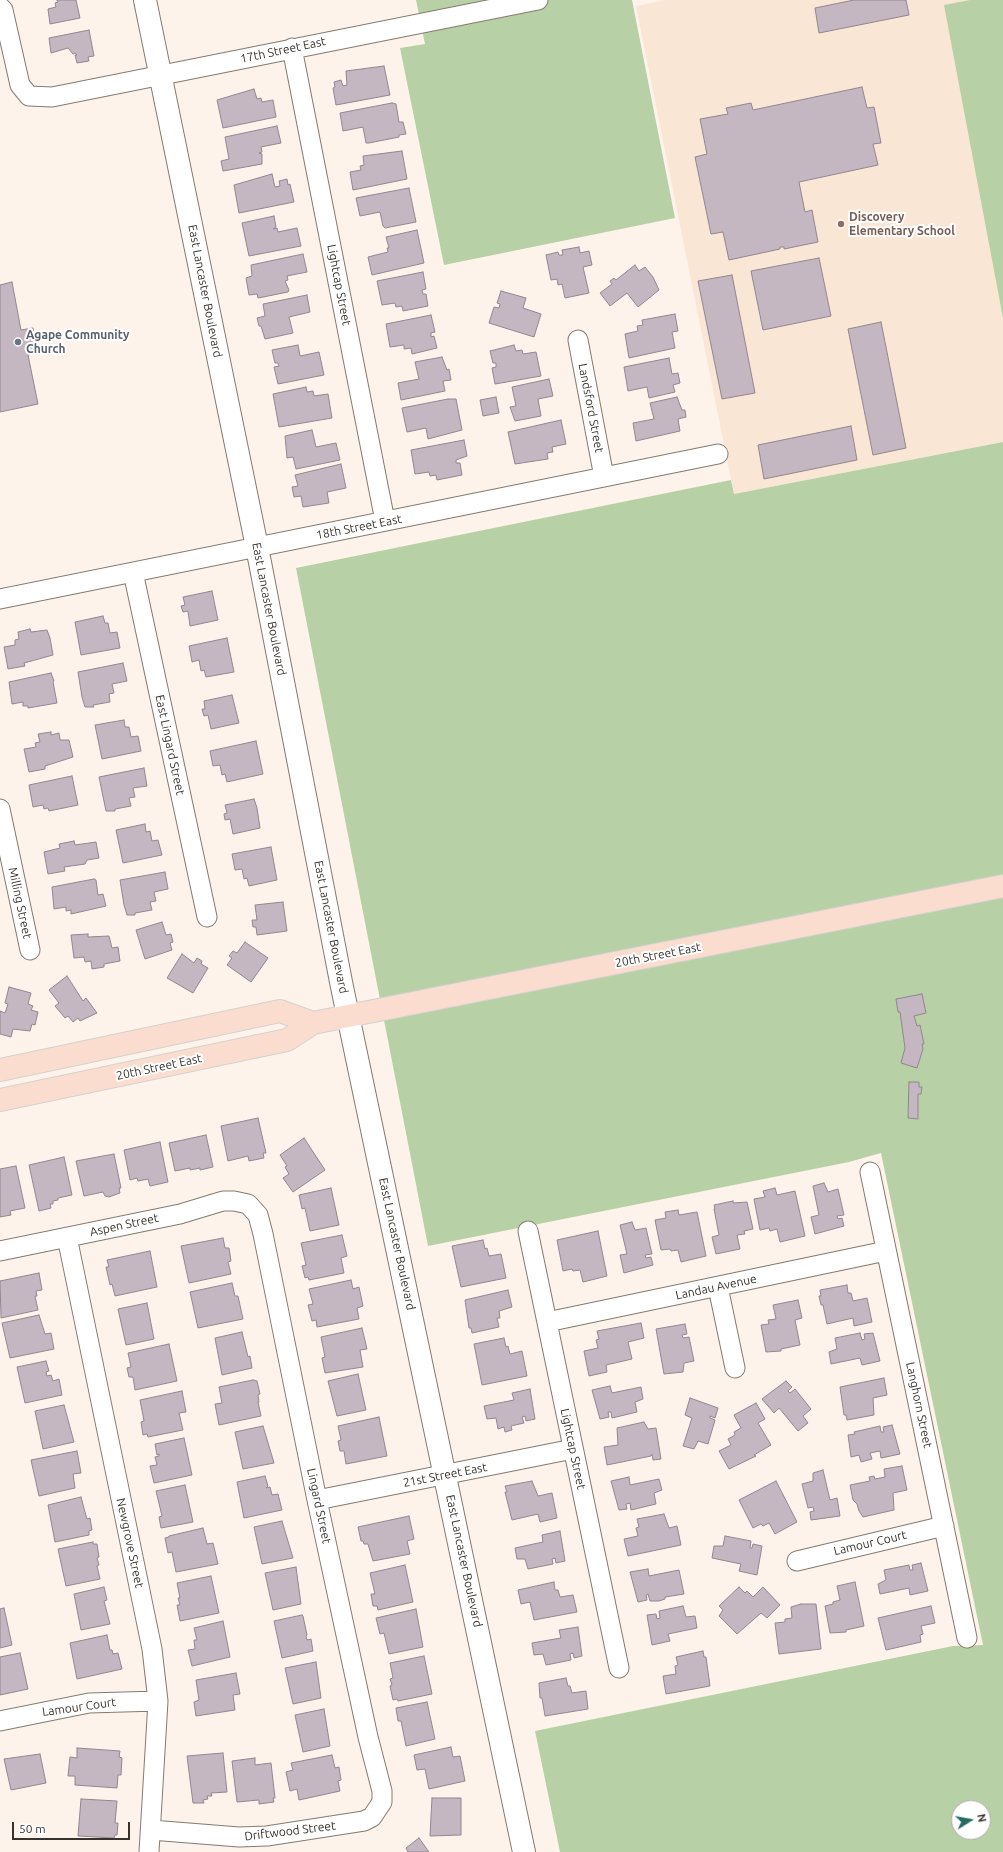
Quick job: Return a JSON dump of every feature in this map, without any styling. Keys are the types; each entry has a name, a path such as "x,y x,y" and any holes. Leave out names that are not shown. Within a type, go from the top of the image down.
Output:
{"main road":[{"name":"East Lancaster Boulevard","path":"145,0 257,547 348,1016 524,1852"},
{"name":"20th Street East","path":"0,1100 287,1040 313,1023 1003,886"},
{"path":"0,1070 280,1011 313,1023"}],"street":[{"name":"17th Street East","path":"0,7 4,10 20,85 29,96 52,97 538,0"},
{"name":"Lightcap Street","path":"292,48 385,521"},
{"name":"Landsford Street","path":"578,340 604,477"},
{"name":"18th Street East","path":"0,599 718,454"},
{"name":"East Lingard Street","path":"133,572 207,917"},
{"name":"Milling Street","path":"0,809 30,950"},
{"name":"Langhorn Street","path":"870,1172 967,1638"},
{"name":"Aspen Street","path":"0,1251 180,1214 223,1201 234,1200 248,1204"},
{"name":"Lingard Street","path":"248,1204 258,1215 263,1234 317,1500 368,1737 382,1791 382,1802 377,1810"},
{"name":"Lightcap Street","path":"528,1231 619,1668"},
{"name":"Newgrove Street","path":"67,1237 152,1649 158,1701 149,1852"},
{"name":"Landau Avenue","path":"547,1322 886,1251"},
{"path":"718,1287 735,1368"},
{"name":"21st Street East","path":"317,1500 573,1450"},
{"name":"Lamour Court","path":"797,1561 944,1526"},
{"name":"Lamour Court","path":"0,1721 89,1703 158,1701"},
{"name":"Driftwood Street","path":"151,1830 239,1837 267,1836 364,1821 372,1817 377,1810"}],"shaded area":[{"name":"Discovery Elementary School","path":"666,0 1003,0 1003,442 734,494 636,6"}],"green space":[{"path":"416,0 632,0 675,218 444,265 400,48 425,44"},
{"path":"970,0 1003,0 1003,318 944,5"},
{"path":"1003,442 1003,1852 560,1852 535,1731 953,1646 983,1645 881,1153 849,1162 428,1246 296,568 731,480 734,494"}],"building":[{"path":"57,0 76,0 80,18 50,24 48,9 56,7 55,3 58,2"},
{"path":"854,0 906,0 909,15 819,33 815,8"},
{"path":"89,30 94,56 88,57 89,61 77,63 75,55 77,55 75,53 73,54 68,48 51,53 49,38"},
{"path":"384,66 390,95 336,105 333,88 335,87 334,82 341,80 343,86 347,85 346,71"},
{"path":"862,87 867,108 874,107 881,143 873,144 878,165 799,182 805,212 812,210 818,242 784,249 784,247 780,247 780,249 729,260 723,232 711,234 695,157 707,154 700,119 728,114 726,108 751,103 753,110"},
{"path":"254,89 257,99 261,98 262,102 273,100 276,117 223,128 217,100"},
{"path":"392,103 396,104 399,122 403,122 406,134 399,135 399,137 366,143 363,127 343,131 340,113"},
{"path":"277,126 281,143 261,147 262,152 259,153 262,154 262,164 223,171 221,161 229,159 225,137"},
{"path":"402,151 407,179 353,190 350,172 361,170 360,166 364,165 363,156"},
{"path":"272,174 275,187 280,186 279,181 287,179 288,185 290,184 294,202 239,213 234,185"},
{"path":"409,188 416,222 385,228 383,226 380,212 360,216 356,198"},
{"path":"274,216 276,227 273,229 277,228 278,232 297,228 301,246 249,256 242,223"},
{"path":"417,230 424,263 372,275 368,257 388,252 387,248 389,248 386,237"},
{"path":"579,247 580,253 589,251 592,265 583,267 589,293 565,298 562,284 558,285 557,279 551,280 546,255 558,252 559,255 563,255 562,250"},
{"path":"303,254 307,272 287,276 288,280 285,281 289,290 288,292 258,298 257,294 249,295 246,278 252,276 251,265"},
{"path":"819,258 831,316 763,330 751,271"},
{"path":"635,265 639,271 645,267 653,277 659,290 638,307 627,293 610,306 600,293 612,284 610,281 614,278 616,280"},
{"path":"423,272 426,289 422,290 423,294 426,294 428,306 403,311 402,306 396,307 395,303 382,305 377,281"},
{"path":"732,275 755,393 722,399 698,281"},
{"name":"Agape Community Church","path":"12,282 21,330 33,328 38,353 28,355 38,404 0,412 0,285"},
{"path":"501,291 526,298 523,308 541,314 534,337 489,323 494,307 499,308 500,304 497,303"},
{"path":"307,295 310,312 289,317 293,333 265,339 257,318 265,316 263,304"},
{"path":"675,314 678,331 672,332 675,348 629,358 625,334 638,331 637,326 643,325 642,320"},
{"path":"431,315 435,332 431,333 431,337 434,336 437,348 412,354 411,348 404,349 404,345 390,347 386,324"},
{"path":"881,322 906,448 873,455 848,329"},
{"path":"298,345 300,356 319,352 324,375 278,384 274,367 279,366 278,363 275,363 272,350"},
{"path":"514,345 516,351 522,350 523,354 536,352 541,376 495,384 492,368 496,367 496,363 493,363 490,351"},
{"path":"442,357 447,370 449,369 451,380 443,381 445,391 401,400 398,383 419,379 415,362"},
{"path":"669,358 672,374 678,373 680,383 673,385 675,392 649,398 647,387 628,391 624,367"},
{"path":"549,379 553,396 538,399 541,416 515,421 510,407 516,406 512,387"},
{"path":"306,387 307,392 313,391 314,396 328,394 332,418 279,427 273,394"},
{"path":"496,397 499,413 483,416 480,400"},
{"path":"677,397 682,410 685,410 686,417 678,419 680,431 636,441 633,423 654,419 650,403"},
{"path":"448,399 456,399 462,430 428,439 426,428 407,432 402,408"},
{"path":"561,420 566,444 552,447 553,452 547,453 548,459 515,464 508,432"},
{"path":"851,426 857,460 764,479 758,445"},
{"path":"312,430 316,447 336,443 340,460 296,469 293,457 287,458 285,436"},
{"path":"464,440 467,456 456,460 456,463 460,463 462,475 437,480 436,475 430,476 429,472 415,474 411,450"},
{"path":"341,464 346,488 327,492 329,503 303,507 301,496 294,497 292,487 298,486 295,475"},
{"path":"212,591 218,620 190,626 188,611 183,612 181,606 185,605 183,597"},
{"path":"103,616 105,623 108,623 110,633 117,632 120,648 81,655 75,622"},
{"path":"30,629 31,632 47,630 53,655 24,663 25,666 8,669 4,647 15,645 15,640 19,639 18,632"},
{"path":"227,638 234,672 206,677 204,670 201,671 199,660 192,662 189,646"},
{"path":"123,663 127,681 112,684 114,693 109,694 110,702 93,705 94,707 85,707 78,672"},
{"path":"51,673 54,681 57,703 28,708 28,706 23,706 23,702 12,704 9,682"},
{"path":"232,695 239,723 211,729 208,715 204,716 202,709 205,709 204,701"},
{"path":"124,720 125,727 129,727 131,737 138,736 141,751 102,759 95,725"},
{"path":"51,732 51,735 59,733 60,740 69,740 73,757 45,766 45,769 29,772 24,749 36,747 35,743 40,742 38,734"},
{"path":"256,741 263,774 227,782 225,774 222,775 220,765 213,766 210,751"},
{"path":"144,768 147,786 133,788 135,797 129,798 131,806 115,809 115,811 106,811 99,777"},
{"path":"72,776 78,805 49,811 48,808 44,809 43,805 33,807 29,785"},
{"path":"254,799 260,828 233,834 230,819 225,820 224,814 227,813 225,805"},
{"path":"145,824 146,832 150,831 152,841 158,840 162,855 123,863 116,830"},
{"path":"74,841 75,845 96,842 99,858 87,860 85,864 64,867 65,871 48,874 44,852 60,848 59,844"},
{"path":"271,847 277,880 249,886 247,878 244,879 242,869 235,870 232,854"},
{"path":"165,872 168,889 154,892 156,901 150,902 152,910 135,913 135,915 127,915 120,880"},
{"path":"94,879 96,880 98,895 103,894 106,906 71,914 71,910 66,911 66,907 54,909 52,887"},
{"path":"283,902 287,931 257,935 256,927 253,927 252,920 257,920 255,905"},
{"path":"162,922 166,935 171,934 173,942 170,943 172,950 145,959 136,930"},
{"path":"88,934 88,937 109,936 112,948 118,947 120,961 104,964 104,967 92,969 91,961 85,962 84,957 74,958 71,935"},
{"path":"245,942 268,958 251,982 227,965 232,958 229,956 233,951 237,953"},
{"path":"182,954 194,963 197,958 202,961 201,964 208,968 193,993 167,978"},
{"path":"67,976 83,1001 86,998 97,1013 80,1021 78,1018 73,1022 68,1016 65,1018 55,1006 59,1003 49,990"},
{"path":"9,987 31,993 28,1004 33,1006 31,1010 38,1012 35,1025 32,1024 30,1031 13,1029 11,1037 0,1034 0,1011 5,1013 8,1004 5,1003"},
{"path":"922,994 926,1013 914,1016 917,1026 920,1025 924,1044 922,1044 923,1049 917,1068 901,1063 905,1048 900,1012 898,1012 896,999"},
{"path":"909,1082 919,1082 919,1087 922,1087 921,1094 918,1094 918,1119 908,1118"},
{"path":"258,1118 266,1153 263,1153 264,1158 249,1161 248,1156 228,1161 221,1126"},
{"path":"206,1135 213,1167 200,1170 200,1168 190,1170 190,1168 175,1171 169,1143"},
{"path":"304,1138 325,1170 293,1192 283,1178 289,1174 285,1167 287,1166 280,1155"},
{"path":"160,1142 168,1182 150,1186 148,1179 138,1181 137,1178 130,1180 124,1150"},
{"path":"114,1154 121,1188 119,1188 120,1193 109,1197 105,1196 103,1192 84,1196 76,1161"},
{"path":"64,1157 72,1195 58,1198 58,1200 53,1201 53,1204 50,1204 51,1208 39,1211 29,1165"},
{"path":"16,1166 25,1208 10,1211 11,1215 0,1217 0,1169"},
{"path":"824,1183 828,1192 838,1189 844,1215 837,1216 838,1219 842,1218 844,1226 815,1234 811,1217 819,1215 813,1186"},
{"path":"331,1188 339,1225 310,1231 305,1208 302,1209 299,1195"},
{"path":"775,1188 777,1195 795,1191 805,1236 780,1242 777,1229 770,1231 769,1228 760,1230 754,1199 765,1197 763,1191"},
{"path":"733,1201 733,1203 747,1202 753,1229 744,1231 745,1234 737,1235 740,1249 716,1254 712,1237 719,1235 714,1205"},
{"path":"678,1210 679,1215 697,1212 706,1256 681,1262 678,1250 661,1250 655,1220 666,1218 665,1212"},
{"path":"632,1222 635,1230 646,1228 652,1254 645,1255 646,1258 651,1257 653,1265 624,1273 620,1255 627,1254 620,1225"},
{"path":"598,1231 607,1276 583,1282 580,1270 573,1271 572,1269 563,1271 557,1240"},
{"path":"342,1235 347,1256 341,1258 344,1273 309,1280 308,1277 305,1278 302,1266 306,1265 301,1243"},
{"path":"223,1238 225,1248 229,1248 231,1261 228,1262 231,1274 189,1283 181,1246"},
{"path":"483,1240 485,1249 487,1248 489,1256 501,1254 506,1278 461,1287 452,1246"},
{"path":"150,1251 157,1287 115,1296 112,1284 110,1285 106,1267 109,1267 107,1260"},
{"path":"39,1273 42,1290 36,1291 37,1296 35,1296 38,1310 1,1318 0,1281"},
{"path":"351,1280 353,1289 359,1287 363,1306 357,1308 359,1319 317,1327 316,1320 312,1321 308,1305 313,1304 309,1289"},
{"path":"232,1283 235,1296 238,1296 243,1319 198,1328 190,1292"},
{"path":"847,1285 848,1293 851,1293 853,1301 867,1298 872,1322 854,1326 853,1318 827,1324 823,1305 821,1305 819,1296 821,1296 820,1290"},
{"path":"508,1290 512,1307 499,1311 500,1318 497,1318 499,1327 472,1333 471,1328 469,1328 465,1300"},
{"path":"798,1300 802,1318 795,1320 800,1345 781,1349 781,1351 766,1352 761,1325 769,1324 768,1320 776,1319 773,1305"},
{"path":"147,1303 154,1339 126,1345 118,1309"},
{"path":"39,1315 45,1334 51,1333 54,1349 10,1358 2,1323"},
{"path":"641,1323 644,1338 628,1342 632,1359 606,1365 607,1372 589,1376 584,1351 598,1348 596,1340 599,1339 597,1331"},
{"path":"685,1324 687,1334 682,1335 683,1338 689,1337 694,1361 684,1363 683,1372 664,1374 656,1329"},
{"path":"362,1328 367,1349 360,1350 363,1367 325,1373 322,1358 325,1357 321,1337"},
{"path":"242,1332 248,1357 250,1356 252,1368 222,1375 215,1338"},
{"path":"860,1333 862,1340 865,1339 864,1334 873,1333 880,1361 862,1365 860,1358 831,1364 829,1352 837,1349 835,1338"},
{"path":"504,1338 506,1347 508,1346 510,1354 522,1351 527,1376 482,1385 474,1344"},
{"path":"169,1344 177,1381 135,1390 133,1377 129,1377 127,1368 131,1367 128,1353"},
{"path":"46,1361 49,1371 46,1372 47,1376 51,1375 53,1381 59,1379 62,1395 25,1403 17,1367"},
{"path":"358,1374 366,1410 337,1416 328,1381"},
{"path":"884,1378 887,1395 873,1398 874,1415 847,1420 846,1415 844,1415 840,1387"},
{"path":"253,1380 257,1381 260,1394 258,1395 258,1402 261,1416 219,1425 215,1404 222,1403 219,1387"},
{"path":"786,1381 792,1387 788,1391 790,1393 795,1389 811,1409 803,1416 808,1423 798,1431 779,1408 774,1413 762,1399"},
{"path":"610,1386 612,1393 641,1387 643,1399 635,1402 637,1412 612,1418 611,1412 608,1412 609,1417 600,1419 592,1390"},
{"path":"530,1389 535,1419 526,1421 525,1416 522,1417 524,1423 511,1426 512,1430 505,1432 504,1427 498,1429 496,1418 487,1419 484,1406 514,1400 512,1393"},
{"path":"182,1391 186,1412 179,1413 183,1430 148,1437 147,1434 143,1435 141,1422 144,1421 140,1400"},
{"path":"690,1398 718,1408 715,1418 710,1416 710,1418 715,1420 708,1444 698,1441 694,1449 683,1446 692,1418 685,1415"},
{"path":"756,1403 765,1419 758,1423 771,1445 754,1455 756,1456 729,1469 719,1451 731,1445 728,1439 735,1435 734,1432 741,1428 734,1415"},
{"path":"64,1405 74,1442 43,1449 35,1411"},
{"path":"379,1417 387,1456 346,1464 344,1451 340,1451 338,1441 341,1440 338,1426"},
{"path":"644,1422 648,1429 656,1428 661,1459 653,1460 652,1454 651,1456 607,1465 604,1447 618,1445 617,1428"},
{"path":"892,1425 900,1454 881,1458 880,1451 870,1453 872,1459 861,1462 859,1455 851,1457 848,1435 855,1434 854,1432 880,1426 881,1432 884,1432 883,1427"},
{"path":"263,1426 274,1463 243,1469 235,1432"},
{"path":"184,1438 192,1475 154,1483 150,1466 157,1465 155,1457 159,1456 159,1454 157,1455 155,1444"},
{"path":"77,1451 81,1473 73,1474 75,1488 39,1496 31,1460"},
{"path":"902,1466 907,1490 893,1493 894,1510 863,1517 857,1504 853,1500 850,1485 870,1481 869,1477 874,1476 875,1479 885,1477 884,1469"},
{"path":"823,1470 830,1500 837,1498 840,1516 811,1520 810,1512 814,1511 813,1507 808,1508 802,1484 813,1481 813,1473"},
{"path":"265,1476 268,1486 266,1488 270,1487 272,1495 278,1494 282,1510 244,1518 237,1482"},
{"path":"629,1477 630,1485 659,1479 662,1490 654,1493 656,1504 631,1510 630,1503 626,1504 627,1509 619,1510 611,1481"},
{"path":"532,1481 538,1496 552,1493 557,1518 540,1522 538,1514 512,1520 505,1492 507,1492 505,1486"},
{"path":"776,1481 797,1522 775,1534 769,1523 763,1526 761,1524 753,1528 739,1500"},
{"path":"185,1485 193,1522 161,1528 159,1517 162,1516 156,1491"},
{"path":"81,1497 87,1519 90,1518 92,1530 89,1531 89,1535 55,1542 48,1505"},
{"path":"664,1514 669,1528 677,1526 681,1545 628,1556 624,1539 638,1536 636,1528 639,1527 637,1519"},
{"path":"409,1516 414,1539 407,1541 410,1554 373,1561 368,1544 364,1544 363,1541 361,1541 358,1527"},
{"path":"282,1521 293,1558 262,1564 254,1527"},
{"path":"203,1528 207,1544 213,1543 218,1564 176,1572 172,1552 168,1553 165,1538"},
{"path":"560,1531 565,1561 556,1563 555,1558 552,1559 553,1564 528,1569 525,1559 517,1559 515,1548 543,1542 542,1535"},
{"path":"725,1536 751,1541 750,1548 752,1548 753,1544 762,1546 757,1575 739,1571 741,1564 712,1558 714,1546 723,1546"},
{"path":"93,1542 93,1544 97,1544 99,1557 97,1558 99,1565 97,1566 100,1579 66,1586 58,1549"},
{"path":"921,1563 928,1591 910,1595 909,1588 880,1594 878,1584 886,1580 884,1570 909,1565 910,1570 913,1570 912,1565"},
{"path":"405,1565 413,1602 378,1610 377,1606 373,1606 371,1594 375,1594 370,1573"},
{"path":"296,1567 301,1604 273,1610 265,1573"},
{"path":"648,1569 649,1576 679,1570 684,1594 665,1597 665,1599 659,1601 650,1601 648,1594 646,1595 647,1600 638,1602 630,1572"},
{"path":"211,1576 219,1613 180,1621 177,1605 180,1605 178,1598 180,1598 177,1583"},
{"path":"554,1582 555,1590 558,1590 560,1597 573,1595 577,1612 534,1620 530,1602 521,1604 518,1590"},
{"path":"855,1582 864,1626 846,1630 846,1632 830,1633 825,1606 840,1600 837,1586"},
{"path":"104,1587 107,1600 104,1601 110,1624 81,1630 74,1594"},
{"path":"739,1587 745,1593 747,1591 753,1597 763,1587 780,1605 767,1618 761,1613 737,1634 719,1616 723,1610 719,1606"},
{"path":"801,1604 816,1604 821,1649 779,1654 775,1623 785,1622 785,1619 792,1618 791,1607"},
{"path":"683,1606 686,1617 695,1616 697,1628 668,1634 670,1641 652,1645 647,1615 656,1614 657,1619 660,1618 659,1611"},
{"path":"931,1606 935,1623 921,1626 923,1634 920,1635 921,1642 886,1650 878,1618"},
{"path":"4,1608 12,1645 0,1648 0,1609"},
{"path":"416,1609 423,1647 389,1654 384,1633 380,1634 376,1618"},
{"path":"302,1615 307,1640 311,1639 313,1651 282,1658 274,1621"},
{"path":"223,1621 230,1657 192,1666 188,1650 195,1649 194,1640 197,1640 194,1628"},
{"path":"578,1627 582,1656 574,1658 573,1653 570,1654 571,1660 546,1665 543,1654 534,1655 532,1643 561,1638 559,1630"},
{"path":"107,1635 110,1650 112,1650 113,1654 118,1653 122,1669 77,1679 70,1643"},
{"path":"703,1651 704,1657 706,1657 710,1686 666,1694 663,1676 676,1674 675,1666 678,1665 676,1657"},
{"path":"20,1653 28,1689 0,1695 0,1657"},
{"path":"424,1656 432,1694 398,1701 397,1699 393,1700 390,1686 392,1685 390,1679 393,1678 390,1663"},
{"path":"316,1662 321,1698 293,1704 285,1668"},
{"path":"236,1673 240,1694 233,1695 235,1710 196,1716 194,1702 199,1700 196,1680"},
{"path":"566,1678 572,1693 586,1691 588,1709 545,1716 542,1698 540,1698 539,1683"},
{"path":"427,1702 435,1739 406,1746 401,1721 398,1721 396,1708"},
{"path":"324,1709 330,1746 303,1752 295,1715"},
{"path":"451,1747 453,1757 460,1756 465,1781 429,1789 425,1769 417,1770 414,1755"},
{"path":"77,1748 120,1751 119,1757 122,1758 121,1775 118,1775 117,1788 75,1785 75,1776 68,1776 70,1757 77,1758"},
{"path":"223,1753 227,1792 211,1793 212,1796 207,1796 208,1799 203,1800 204,1803 193,1803 187,1756"},
{"path":"40,1754 46,1783 11,1790 4,1759"},
{"path":"332,1755 335,1768 339,1767 341,1780 338,1781 340,1791 299,1800 297,1789 290,1791 286,1772 293,1770 291,1763"},
{"path":"255,1758 255,1765 271,1763 275,1798 273,1798 274,1802 259,1804 259,1800 237,1802 232,1761"},
{"path":"432,1798 461,1798 461,1835 430,1836"},
{"path":"81,1799 117,1801 115,1823 118,1823 117,1835 115,1835 114,1838 78,1836"},
{"path":"419,1838 429,1852 408,1852 406,1848"}],"place":[{"name":"Discovery Elementary School","path":"841,224"},
{"name":"Agape Community Church","path":"18,342"}]}
